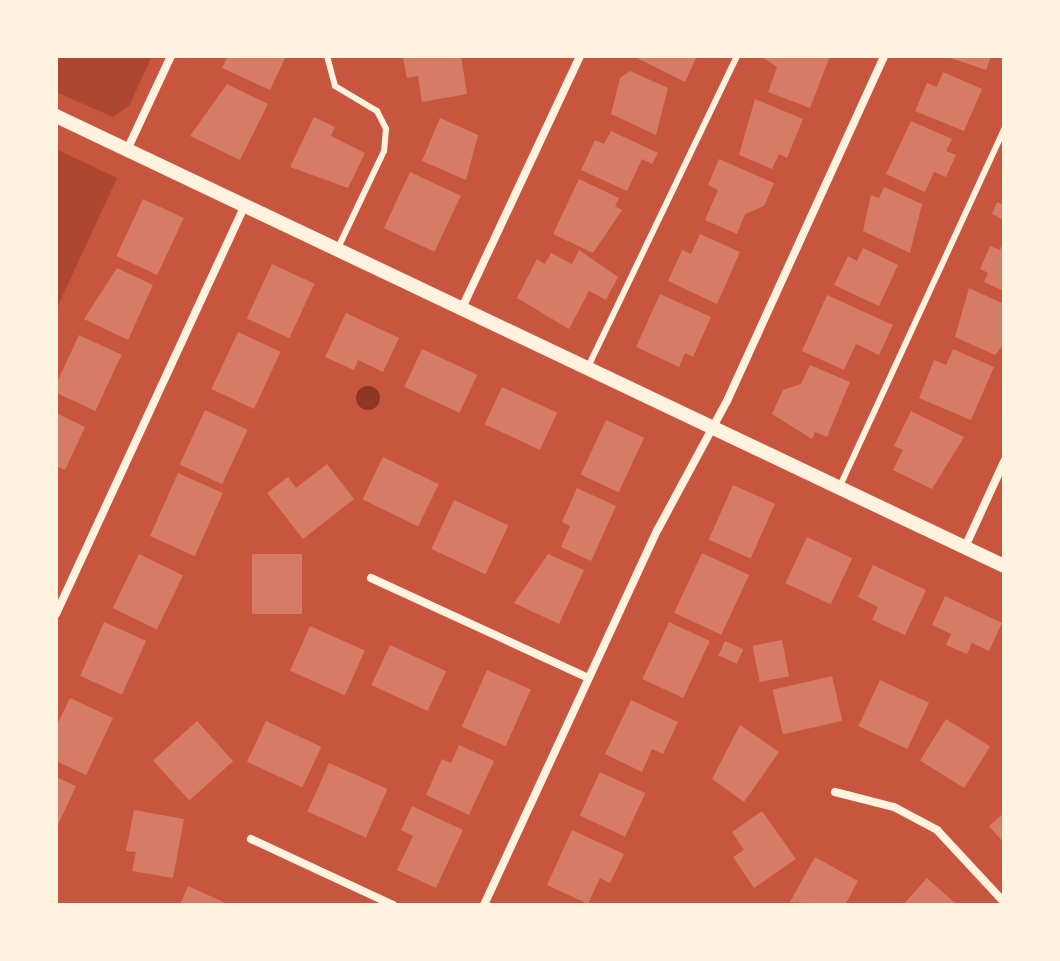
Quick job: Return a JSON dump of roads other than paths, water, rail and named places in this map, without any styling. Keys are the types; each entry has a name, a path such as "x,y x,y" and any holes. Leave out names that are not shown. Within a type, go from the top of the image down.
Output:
{"street":[{"path":"127,150 171,56"},
{"path":"462,308 580,56"},
{"path":"484,905 588,678 714,428 884,56"},
{"path":"56,116 1004,566"},
{"path":"56,614 245,205"},
{"path":"965,547 1004,462"},
{"path":"371,578 588,678"},
{"path":"835,792 894,807 937,830 1004,902"},
{"path":"251,839 393,905"}],"lane":[{"path":"327,56 335,86 377,111 386,129 384,151 338,249"},
{"path":"587,367 737,56"},
{"path":"839,487 1004,129"}]}
